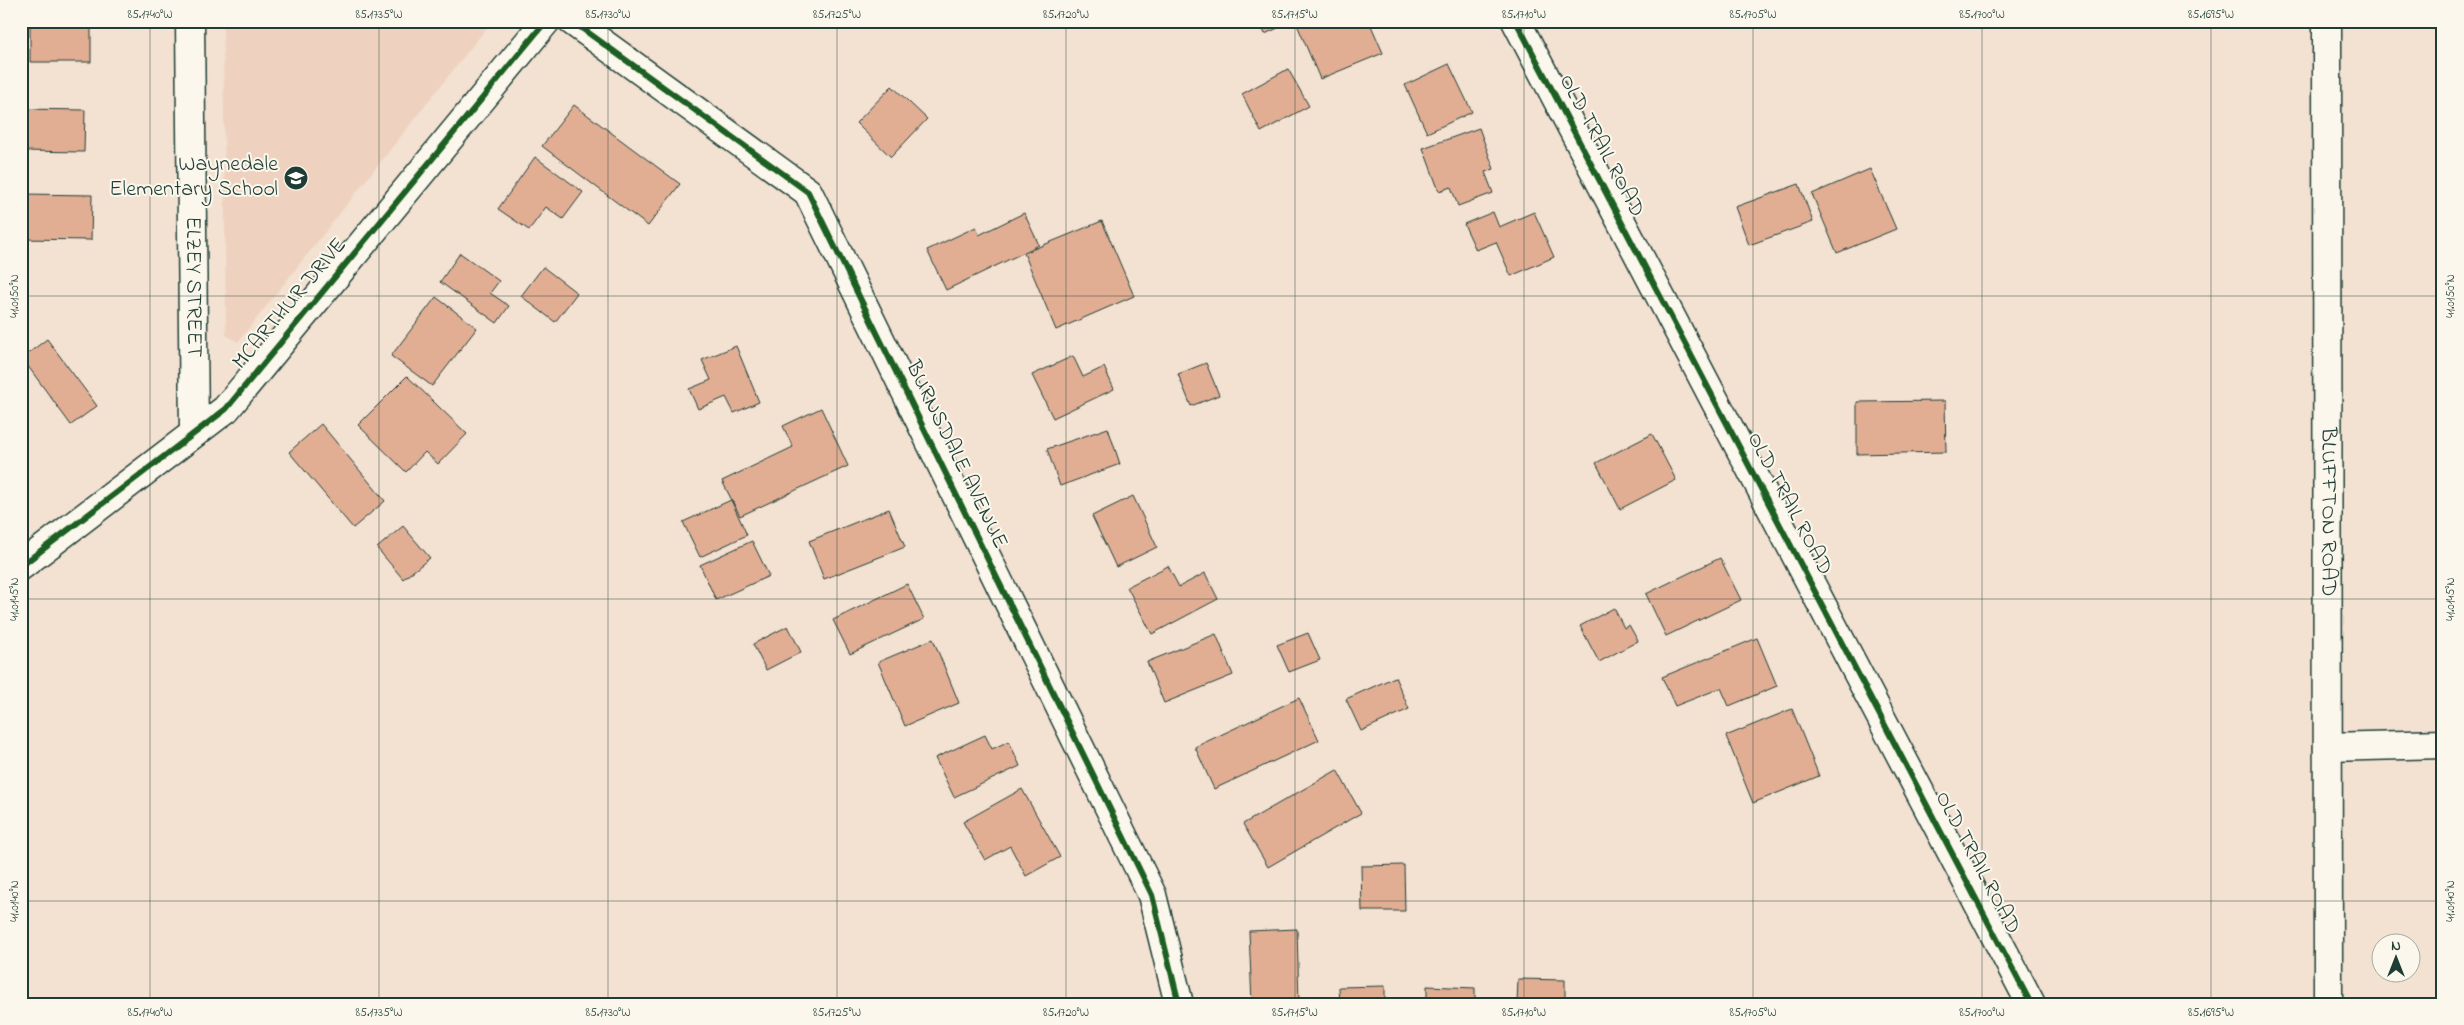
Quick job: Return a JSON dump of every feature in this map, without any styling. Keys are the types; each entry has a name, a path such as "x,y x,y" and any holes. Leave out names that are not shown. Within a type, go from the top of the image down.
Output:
{"street":[{"name":"ELZEY STREET","path":"190,21 194,433"},
{"name":"MCARTHUR DRIVE","path":"21,566 226,409 546,21"},
{"name":"BURNSDALE AVENUE","path":"572,21 808,192 1152,895 1179,1004"},
{"name":"OLD TRAIL ROAD","path":"1516,21 2031,1004"},
{"name":"BLUFFTON ROAD","path":"2326,21 2328,1004"},
{"path":"2328,747 2443,744"}],"shaded area":[{"name":"Waynedale Elementary School","path":"223,21 492,21 238,342 226,335"}],"building":[{"path":"30,21 91,21 91,62 30,62"},
{"path":"1259,21 1293,21 1265,34"},
{"path":"1369,21 1383,53 1320,79 1296,22"},
{"path":"1449,64 1472,112 1427,133 1405,85"},
{"path":"1288,69 1309,106 1261,132 1242,94"},
{"path":"892,86 927,119 891,157 856,123"},
{"path":"574,105 680,184 648,226 542,146"},
{"path":"21,109 85,110 84,152 21,151"},
{"path":"1479,128 1494,169 1485,172 1493,193 1458,206 1451,187 1439,191 1423,148"},
{"path":"535,157 583,192 563,219 546,207 529,230 498,209"},
{"path":"1870,169 1896,229 1837,253 1812,194"},
{"path":"1799,184 1813,222 1749,245 1735,207"},
{"path":"21,194 92,195 91,240 21,239"},
{"path":"1493,212 1499,227 1534,212 1554,257 1511,276 1496,242 1476,250 1464,224"},
{"path":"1024,213 1039,245 946,290 927,250 976,227 979,235"},
{"path":"1102,221 1134,296 1056,330 1024,253"},
{"path":"460,253 499,281 490,293 509,306 497,323 440,282"},
{"path":"543,267 577,293 555,322 521,296"},
{"path":"436,297 477,328 432,386 391,356"},
{"path":"47,339 97,406 71,425 22,358"},
{"path":"736,346 759,402 734,413 726,397 698,409 689,389 711,380 702,360"},
{"path":"1073,356 1083,377 1104,367 1114,389 1053,418 1032,375"},
{"path":"1206,363 1219,395 1191,406 1178,374"},
{"path":"407,376 467,434 438,464 425,452 406,472 358,425"},
{"path":"1945,401 1946,452 1857,454 1857,402"},
{"path":"821,408 848,466 740,516 722,481 793,447 783,426"},
{"path":"321,424 385,501 353,528 289,452"},
{"path":"1108,428 1120,464 1060,486 1047,449"},
{"path":"1652,434 1676,480 1620,509 1596,463"},
{"path":"1133,496 1157,547 1116,567 1092,516"},
{"path":"731,500 747,535 700,557 683,522"},
{"path":"889,509 905,547 824,579 809,541"},
{"path":"403,526 430,558 403,579 377,548"},
{"path":"752,541 769,576 716,600 700,565"},
{"path":"1720,558 1741,600 1666,636 1646,594"},
{"path":"1168,566 1179,587 1205,573 1218,599 1152,634 1127,587"},
{"path":"907,584 924,619 850,654 833,620"},
{"path":"1614,608 1624,628 1629,625 1638,641 1599,662 1580,626"},
{"path":"788,626 801,652 766,670 753,644"},
{"path":"1308,633 1320,660 1289,672 1277,645"},
{"path":"1216,634 1233,675 1164,703 1147,662"},
{"path":"1757,638 1777,686 1729,706 1721,688 1675,706 1662,677"},
{"path":"933,639 959,703 905,726 878,662"},
{"path":"1395,677 1409,709 1361,731 1346,699"},
{"path":"1299,698 1319,740 1214,789 1195,747"},
{"path":"1792,709 1819,776 1753,803 1726,736"},
{"path":"985,735 992,749 1009,741 1020,766 954,797 935,758"},
{"path":"1337,770 1361,813 1268,867 1243,824"},
{"path":"1022,789 1060,857 1026,876 1010,846 985,860 963,822"},
{"path":"1404,865 1405,911 1362,911 1361,866"},
{"path":"1297,929 1299,1004 1252,1004 1249,931"},
{"path":"1518,979 1565,980 1565,1004 1517,1004"},
{"path":"1385,986 1385,1004 1340,1004 1339,987"},
{"path":"1427,986 1475,988 1475,1004 1427,1004"}],"cycle path":[{"path":"21,566 226,409 546,21"},
{"path":"572,21 808,192 1152,895 1179,1004"},
{"path":"1516,21 2031,1004"}],"place":[{"name":"Waynedale Elementary School","path":"296,178"}]}
